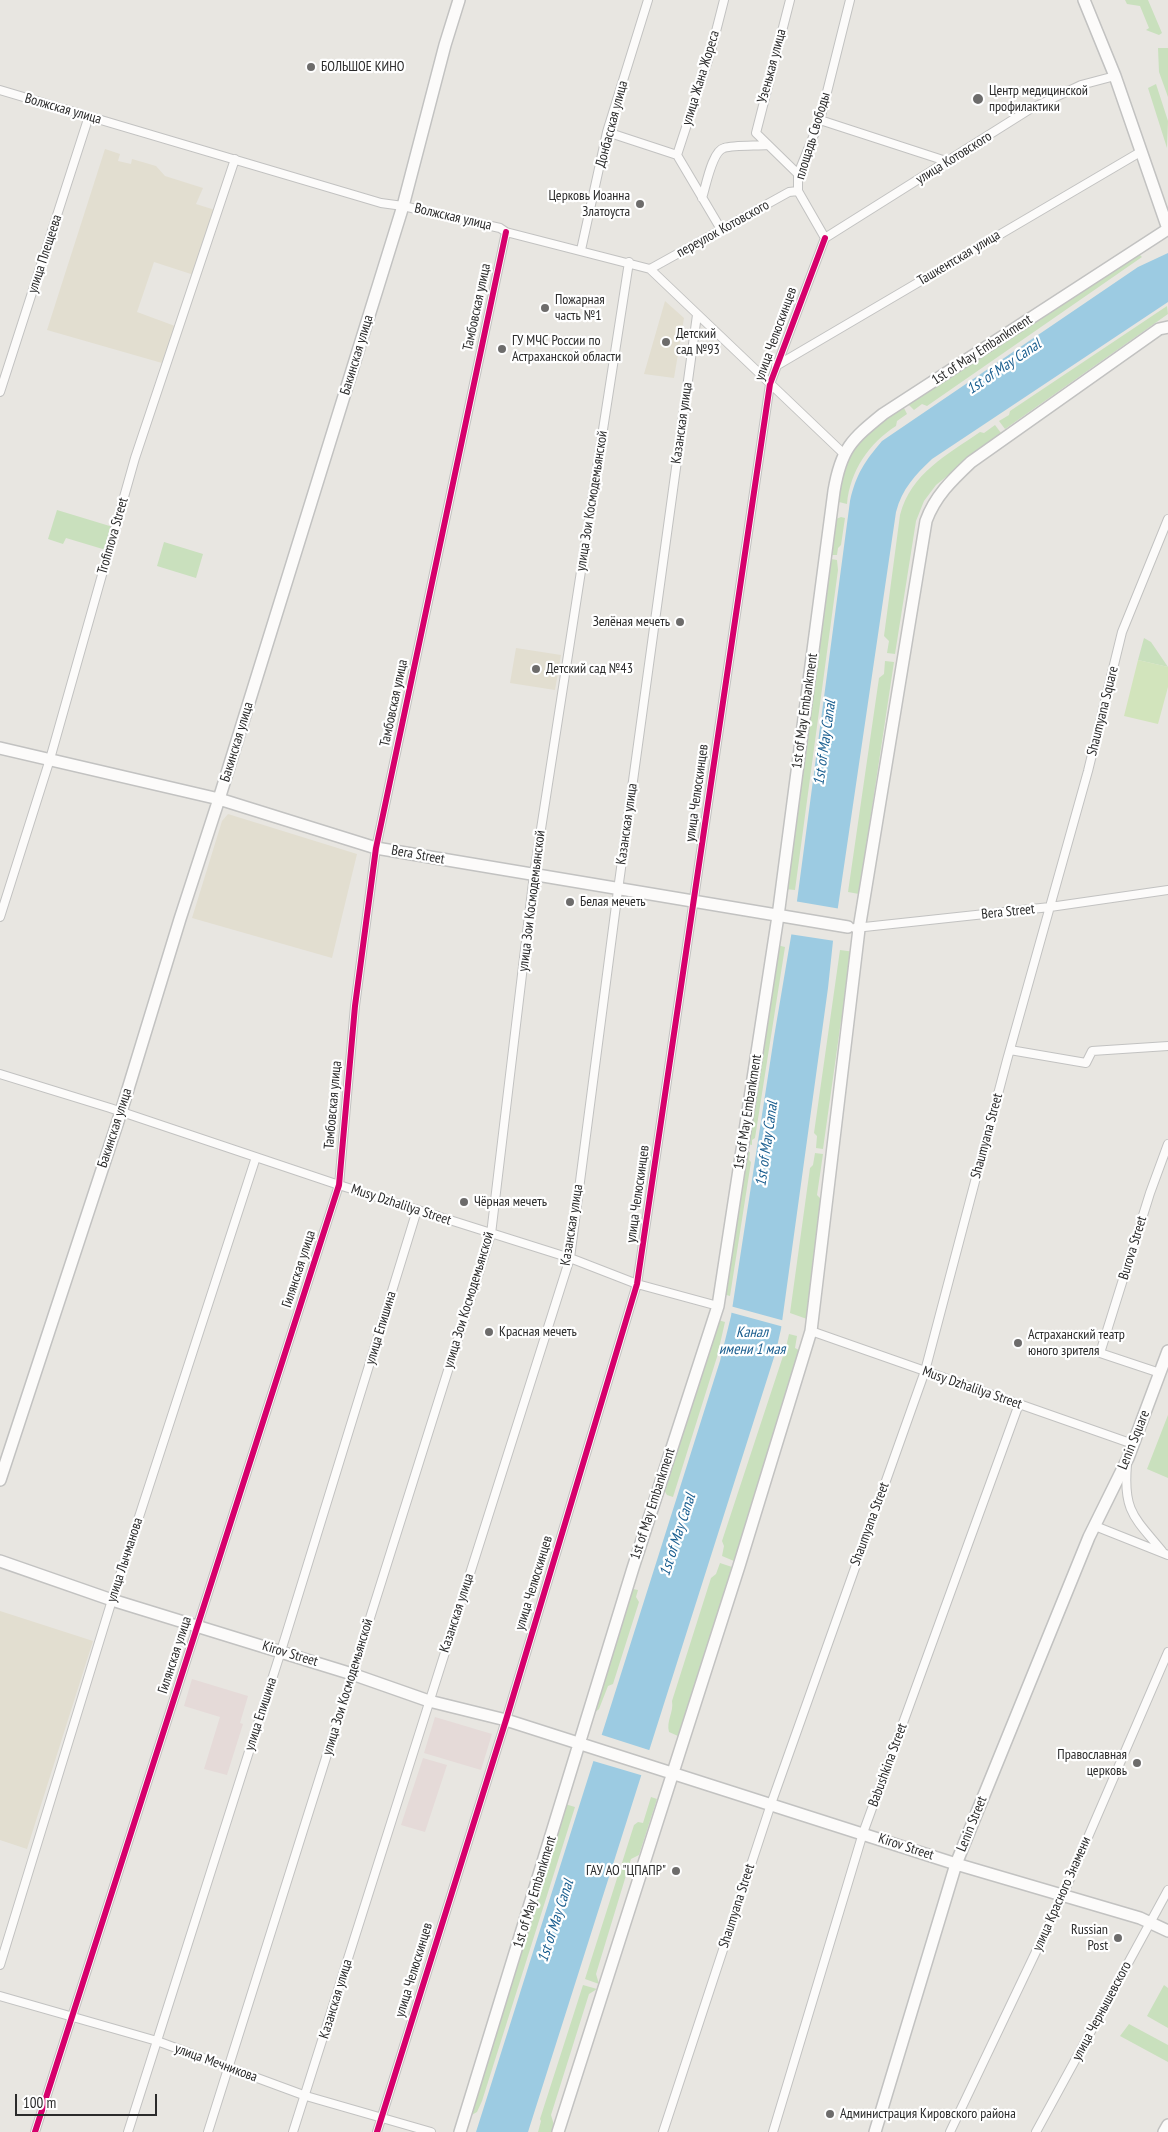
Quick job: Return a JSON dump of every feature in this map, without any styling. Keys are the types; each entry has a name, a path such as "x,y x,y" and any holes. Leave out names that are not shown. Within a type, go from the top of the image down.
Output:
{"main road":[{"name":"Бакинская улица","path":"0,1480 121,1112 403,206 440,64 459,0"},
{"path":"1084,0 1115,76 1168,229"},
{"name":"1st of May Embankment","path":"460,2132 585,1745 633,1568 718,1306 782,917 834,491 843,454 856,436 883,414 1168,229"},
{"path":"558,2132 739,1566 810,1331 853,928 923,533 931,507 947,484 970,462 1159,330 1168,327"},
{"name":"Bera Street","path":"0,748 219,799 376,848 853,928"},
{"name":"Lenin Square","path":"1095,1526 1128,1458 1168,1351"},
{"name":"Lenin Street","path":"875,2132 956,1864 1095,1526"},
{"name":"Kirov Street","path":"0,1561 112,1600 352,1674 429,1701 506,1720 956,1864 1140,1918 1168,1931"},
{"path":"1164,2132 1168,2125"}],"street":[{"name":"Донбасская улица","path":"581,250 607,132 648,0"},
{"name":"улица Жана Жореса","path":"677,155 711,51 724,0"},
{"name":"Узенькая улица","path":"768,145 756,133 790,0"},
{"name":"площадь Свободы","path":"825,238 798,191 798,174 820,120 850,0"},
{"name":"улица Котовского","path":"825,238 1030,109 1081,85 1115,76"},
{"name":"Волжская улица","path":"0,90 381,203 403,206 500,228 506,232 629,262 650,269 843,454"},
{"name":"улица Плещеева","path":"0,392 90,116"},
{"path":"820,120 948,162"},
{"path":"607,132 677,155 722,231"},
{"path":"702,198 714,158 718,151 725,147 768,145 798,174"},
{"name":"Ташкентская улица","path":"776,366 1142,151"},
{"name":"Trofimova Street","path":"0,917 50,759 135,458 235,159"},
{"name":"переулок Котовского","path":"650,269 722,231 789,192 798,191"},
{"name":"Тамбовская улица","path":"339,1185 354,1006 376,848 506,232"},
{"name":"улица Челюскинцев","path":"377,2132 506,1720 637,1284 770,384 825,238"},
{"name":"улица Зои Космодемьянской","path":"208,2132 491,1234 534,874 629,262"},
{"name":"Казанская улица","path":"293,2132 306,2096 570,1258 618,890 697,315"},
{"name":"Shaumyana Square","path":"1050,907 1088,771 1122,632 1168,518"},
{"name":"Bera Street","path":"853,928 1050,907 1168,890"},
{"name":"Shaumyana Street","path":"663,2132 771,1804 924,1371 1050,907"},
{"path":"1010,1050 1086,1063 1092,1051 1168,1046"},
{"name":"Musy Dzhalilya Street","path":"0,1074 570,1258 637,1284 718,1306"},
{"name":"Burova Street","path":"1160,1372 1100,1353 1150,1193 1168,1144"},
{"name":"улица Лычманова","path":"0,1965 112,1600 256,1157"},
{"name":"Гилянская улица","path":"35,2132 339,1185"},
{"name":"улица Епишина","path":"128,2132 281,1652 417,1210"},
{"name":"Musy Dzhalilya Street","path":"810,1331 1133,1444"},
{"name":"Babushkina Street","path":"773,2132 863,1833 1019,1404"},
{"path":"1128,1458 1127,1502 1135,1519 1165,1553"},
{"path":"1095,1526 1165,1553"},
{"name":"улица Красного Знамени","path":"950,2132 1063,1895 1168,1652"},
{"name":"улица Чернышевского","path":"1036,2132 1168,1890"},
{"name":"улица Мечникова","path":"0,1996 71,2018 157,2041 306,2096 430,2132"}],"shaded area":[{"path":"105,149 120,154 118,161 131,164 132,159 156,166 165,176 203,188 196,204 215,210 194,275 154,262 137,312 175,326 162,363 47,330"},
{"name":"Детский сад №93","path":"665,301 684,318 674,378 644,374"},
{"name":"Детский сад №43","path":"516,648 561,655 555,690 510,683"},
{"path":"228,814 357,854 332,958 192,918 222,821"},
{"path":"0,1611 93,1641 27,1849 0,1840"},
{"path":"192,1679 248,1696 240,1723 243,1724 227,1775 204,1769 220,1717 184,1706"},
{"path":"435,1717 492,1734 481,1770 424,1753"},
{"path":"423,1758 447,1765 425,1832 401,1825"}],"green space":[{"path":"1125,0 1148,0 1162,33 1159,35 1146,30 1149,28 1140,6 1127,4"},
{"path":"1158,48 1168,48 1168,97 1159,72"},
{"path":"1156,84 1168,121 1167,148 1148,88"},
{"path":"1137,252 1142,257 927,406 922,404 914,410 907,403"},
{"path":"1167,306 1168,314 1005,429 999,421 1009,415 1010,411"},
{"path":"903,406 907,414 897,421 896,426 869,449 857,469 852,480 847,504 839,502 846,469 857,445 876,426"},
{"path":"995,425 1001,433 936,485 924,501 916,521 895,654 887,653 889,641 884,636 900,515 905,500 921,476 932,466 980,432 984,433"},
{"path":"57,510 113,527 106,550 66,538 63,544 48,539"},
{"path":"845,518 841,545 838,548 837,555 832,555 836,519"},
{"path":"164,542 203,554 196,578 157,566"},
{"path":"831,559 837,560 838,570 795,890 785,889"},
{"path":"1144,638 1151,642 1168,667 1138,660"},
{"path":"1138,660 1168,667 1168,687 1158,724 1124,716"},
{"path":"885,661 894,662 859,894 848,892 879,678 884,674"},
{"path":"777,945 785,947 755,1138 752,1140 752,1145 747,1144"},
{"path":"840,950 855,952 846,1014 841,1021 823,1149 816,1148 817,1136 814,1133"},
{"path":"746,1152 750,1152 749,1160 751,1162 730,1296 723,1294"},
{"path":"815,1153 823,1154 817,1195 823,1201 807,1319 790,1313 810,1168 813,1165"},
{"path":"718,1320 725,1322 717,1357 673,1497 667,1495 664,1490"},
{"path":"789,1334 797,1336 795,1348 799,1350 734,1561 722,1556 724,1546 722,1541"},
{"path":"1168,1415 1168,1478 1147,1469"},
{"path":"720,1563 732,1567 678,1736 669,1732 668,1728 672,1701 711,1578 716,1574"},
{"path":"633,1589 638,1590 636,1597 639,1602 613,1684 608,1686 599,1709 594,1713"},
{"path":"651,1797 657,1799 639,1855 631,1859 596,1974 599,1984 585,1979 634,1825 638,1822 643,1823"},
{"path":"565,1804 575,1807 482,2101 477,2112 468,2117"},
{"path":"583,1985 597,1989 589,1994 551,2115 554,2125 551,2132 538,2132 540,2119"},
{"path":"1164,1985 1168,1988 1168,2028 1147,2016"},
{"path":"1129,2024 1168,2045 1168,2062 1120,2036"}],"water":[{"name":"Канал имени 1 мая","path":"1168,253 1168,302 932,459 910,483 902,496 896,512 833,941 781,1329 776,1351 528,2132 476,2132 720,1361 731,1316 797,901 850,501 855,483 866,462 882,441 1138,267"}],"pier":[{"path":"794,901 841,909 835,941 789,934"},
{"path":"730,1306 785,1321 784,1327 729,1312"},
{"path":"599,1734 652,1751 644,1776 590,1760"}],"cycle path":[{"path":"35,2132 339,1185 355,1006 376,848 506,232"},
{"path":"377,2132 506,1720 637,1284 770,384 825,238"}],"place":[{"name":"БОЛЬШОЕ КИНО","path":"311,67"},
{"name":"Центр медицинской профилактики","path":"978,99"},
{"name":"Церковь Иоанна Златоуста","path":"640,204"},
{"name":"Пожарная часть №1","path":"545,308"},
{"name":"Детский сад №93","path":"666,342"},
{"name":"ГУ МЧС России по Астраханской области","path":"502,349"},
{"name":"Зелёная мечеть","path":"680,622"},
{"name":"Детский сад №43","path":"536,669"},
{"name":"Белая мечеть","path":"570,902"},
{"name":"Чёрная мечеть","path":"464,1202"},
{"name":"Красная мечеть","path":"489,1332"},
{"name":"Астраханский театр юного зрителя","path":"1018,1343"},
{"name":"Православная церковь","path":"1137,1763"},
{"name":"ГАУ АО \"ЦПАПР\"","path":"676,1871"},
{"name":"Russian Post","path":"1118,1938"},
{"name":"Администрация Кировского района","path":"830,2114"}],"water label":[{"name":"1st of May Canal","path":"1004,367"},
{"name":"1st of May Canal","path":"825,743"},
{"name":"1st of May Canal","path":"767,1144"},
{"name":"1st of May Canal","path":"678,1535"},
{"name":"1st of May Canal","path":"556,1921"}]}
